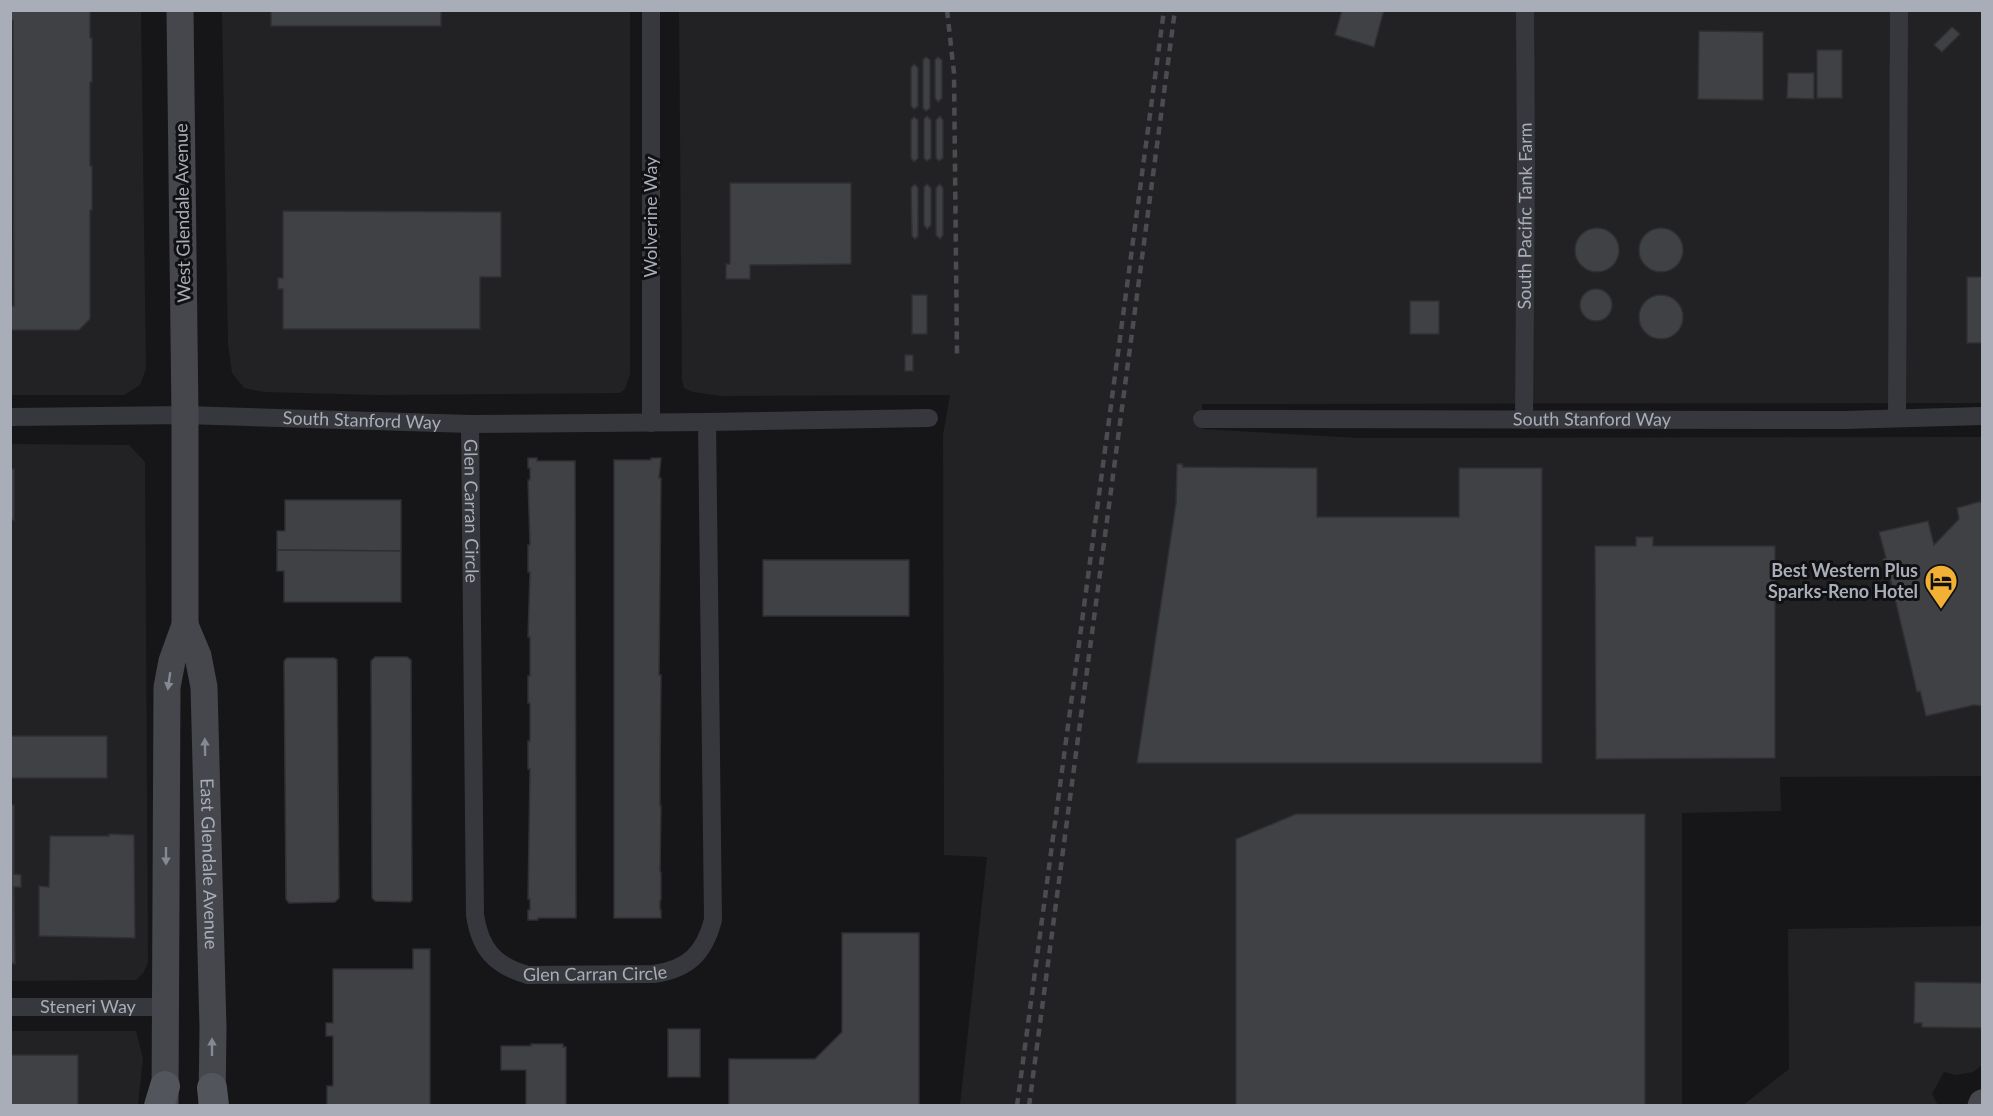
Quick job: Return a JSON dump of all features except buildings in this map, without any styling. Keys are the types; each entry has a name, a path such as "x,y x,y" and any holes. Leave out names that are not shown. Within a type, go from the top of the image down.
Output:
{"main road":[{"name":"West Glendale Avenue","path":"180,10 185,415"},
{"name":"East Glendale Avenue","path":"163,1099 167,687 172,661 184,625 185,415"},
{"name":"East Glendale Avenue","path":"184,625 198,656 204,687 213,1100"}],"street":[{"name":"Wolverine Way","path":"651,10 651,423"},
{"name":"South Pacific Tank Farm","path":"1524,420 1525,10"},
{"path":"1897,418 1899,10"},
{"name":"South Stanford Way","path":"10,417 185,415 470,424 929,418"},
{"name":"South Stanford Way","path":"1202,419 1844,420 1983,416"},
{"name":"Glen Carran Circle","path":"470,424 477,930 484,946 496,960 512,971 528,975 654,974 669,972 686,964 698,954 708,938 713,920 707,422"},
{"name":"Steneri Way","path":"10,1006 165,1007"}],"shaded area":[{"path":"10,11 141,11 146,369 140,385 124,395 11,395"},
{"path":"222,11 630,11 630,374 625,389 620,393 379,395 264,392 244,388 232,373 228,344"},
{"path":"679,11 1982,11 1982,403 1202,404 1202,429 1359,438 1982,437 1982,776 1780,777 1781,811 1682,813 1682,1105 960,1105 987,857 944,855 943,435 950,395 720,396 693,392 684,388 682,380"},
{"path":"11,444 129,445 145,462 148,962 144,972 136,980 11,981"},
{"path":"1982,926 1982,1065 1973,1072 1956,1075 1944,1072 1932,1094 1938,1105 1742,1106 1789,1069 1788,929"},
{"path":"11,1031 136,1031 143,1058 138,1105 11,1106"}],"railway":[{"path":"947,10 954,73 957,354"},
{"path":"1017,1106 1164,10"},
{"path":"1029,1106 1175,10"}],"place":[{"name":"Best Western Plus Sparks-Reno Hotel","path":"1941,610"}]}
